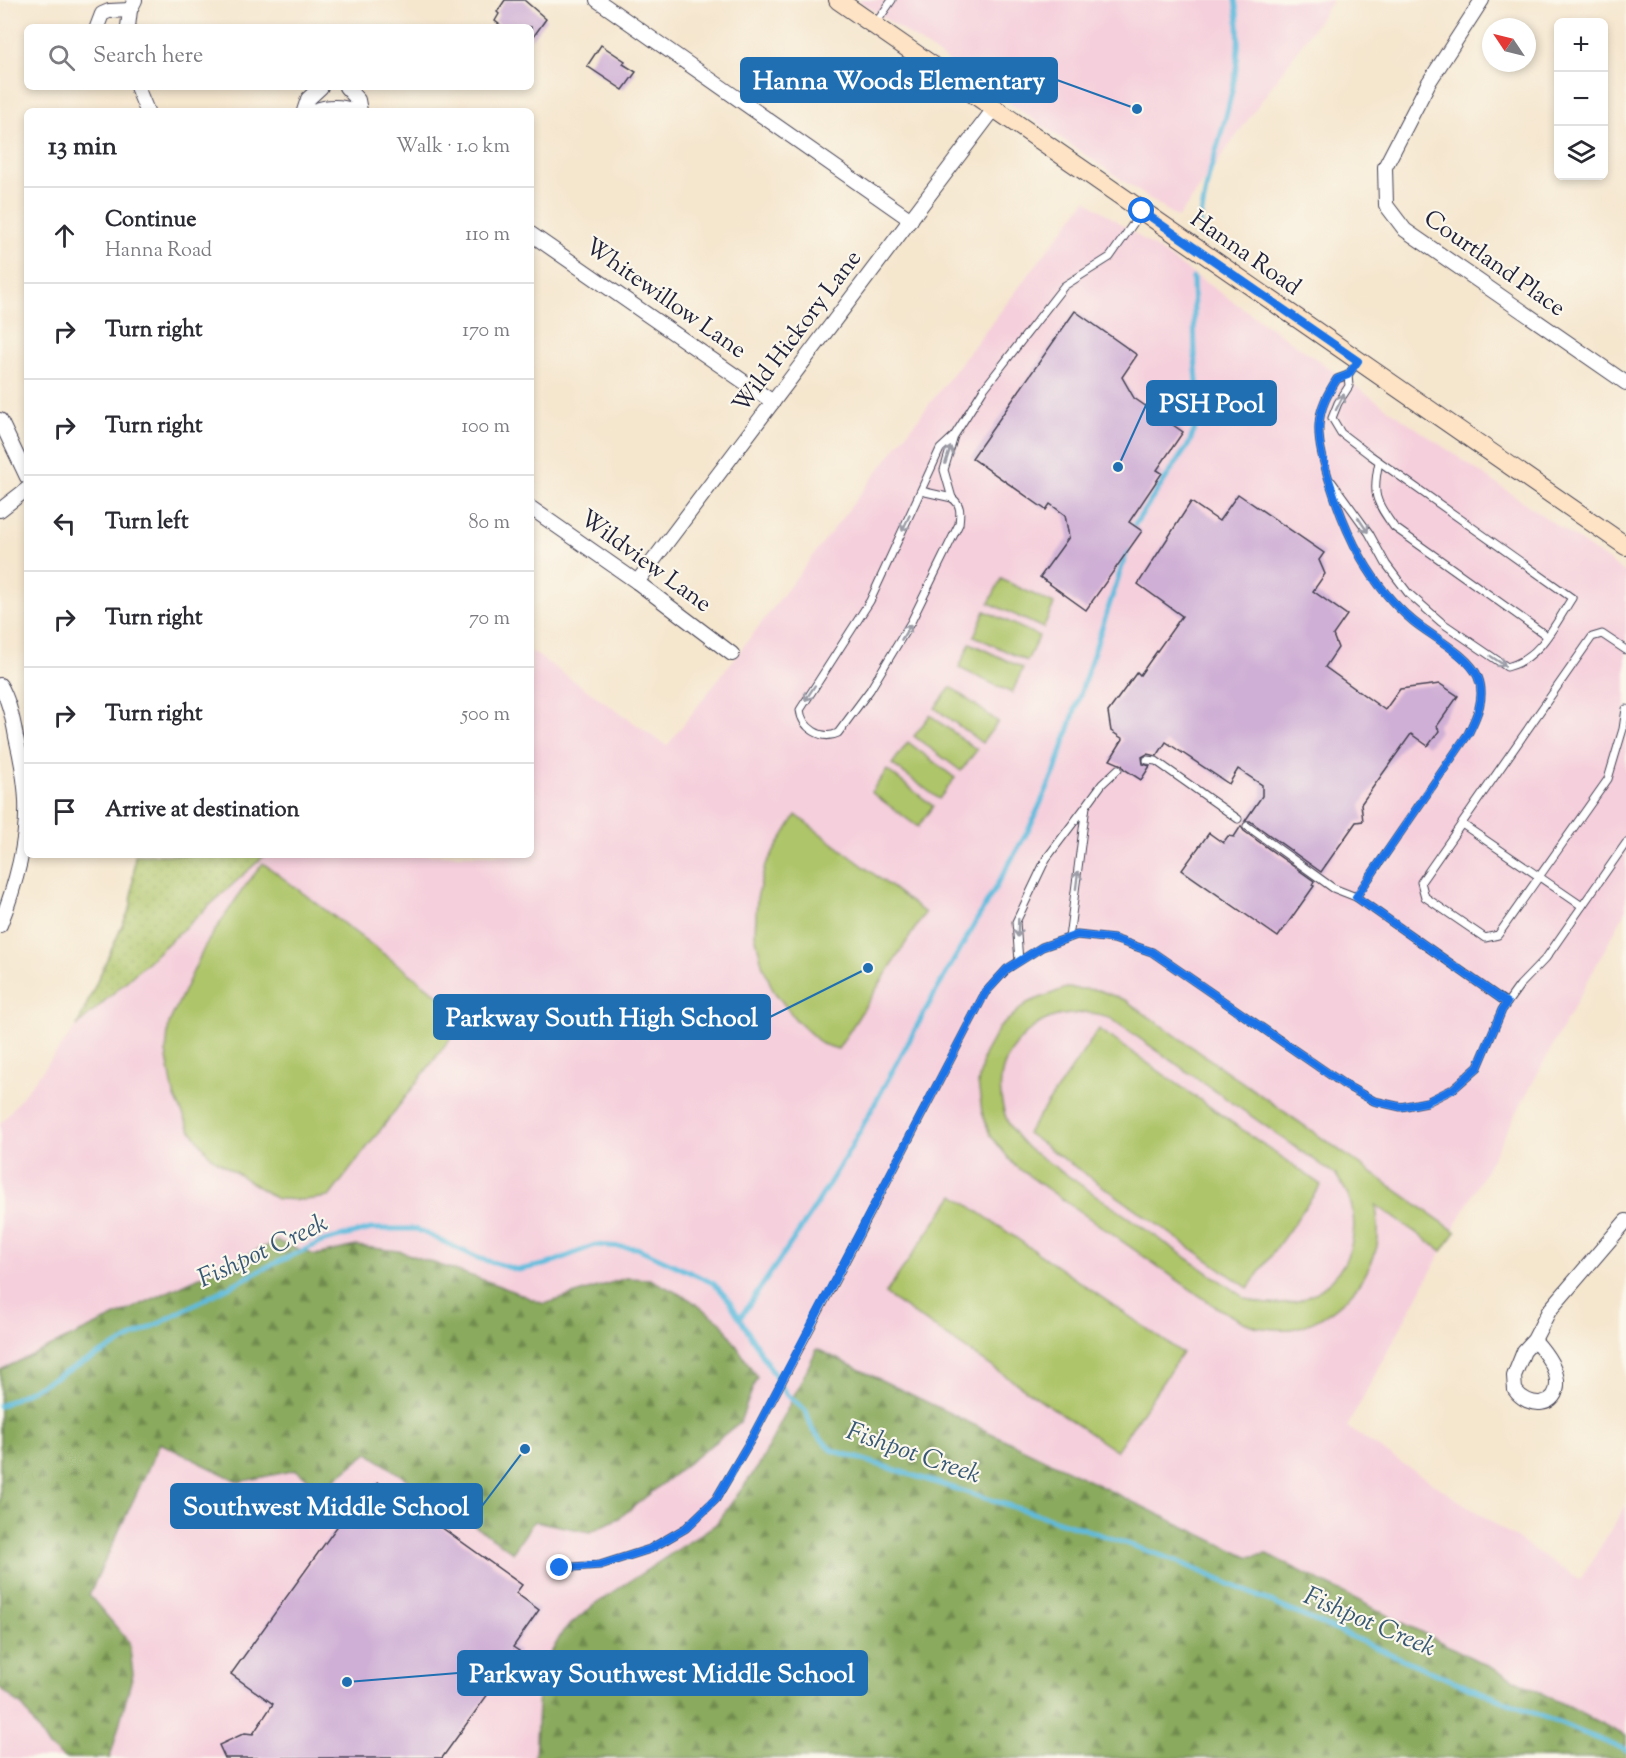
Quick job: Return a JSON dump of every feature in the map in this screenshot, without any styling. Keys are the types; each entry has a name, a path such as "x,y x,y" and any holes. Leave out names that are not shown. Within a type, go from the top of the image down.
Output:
{"street":[{"path":"597,0 911,220"},
{"name":"Hanna Road","path":"838,0 1142,211 1353,368 1626,546"},
{"name":"Courtland Place","path":"1482,0 1429,82 1385,167 1386,205 1405,230 1626,382"},
{"path":"98,24 102,14 132,5 129,24"},
{"path":"138,90 146,108"},
{"path":"305,108 309,99 318,90"},
{"path":"349,90 358,100 359,108"},
{"path":"327,108 346,108"},
{"name":"Wild Hickory Lane","path":"637,582 994,109"},
{"name":"Whitewillow Lane","path":"534,236 773,402"},
{"path":"0,420 24,471"},
{"path":"0,510 24,491"},
{"name":"Wildview Lane","path":"534,510 637,582 732,654"},
{"path":"0,685 6,694 14,727 24,785"},
{"path":"0,926 12,897 24,818"},
{"path":"1534,1340 1549,1311 1626,1221"}],"lane":[{"path":"874,26 892,0"},
{"path":"921,491 952,498 958,502 959,524 911,622 870,690 838,733 824,736 813,731 801,717 800,710 870,601 940,449 954,436 983,390 1064,286 1110,257 1142,211"},
{"path":"1328,478 1369,533 1386,564 1408,593 1441,622 1507,667 1519,664 1536,653 1572,598 1341,433 1332,418 1349,386 1353,368"},
{"path":"1353,368 1337,379 1325,398 1319,423 1321,450 1340,515 1360,559 1387,595 1412,620 1469,664 1478,677 1481,694 1479,711 1468,734 1356,897"},
{"path":"952,498 944,470 954,436"},
{"path":"1379,462 1374,484 1379,506 1394,527 1547,636"},
{"path":"1626,650 1602,634 1592,637 1421,882 1425,897 1485,938 1498,934 1608,778 1623,729 1626,709"},
{"path":"1147,760 1156,761 1238,819"},
{"path":"1019,962 1016,922 1046,859 1102,784 1118,770"},
{"path":"1069,938 1086,806"},
{"path":"1462,824 1582,906"},
{"path":"1247,826 1333,888 1356,897 1507,1003"},
{"path":"560,1568 600,1565 650,1549 686,1528 716,1499 753,1436 810,1329 985,993 1007,969 1042,947 1077,935 1114,939 1152,952 1345,1085 1374,1101 1401,1107 1426,1102 1453,1089 1478,1067 1502,1010 1520,984 1546,958 1626,843"}],"shaded area":[{"path":"858,0 1333,0 1178,218"},
{"path":"1086,200 1626,573 1626,910 1347,1427 1580,1580 1626,1505 1626,1736 1267,1554 1122,1758 0,1758 0,1125 77,1026 262,858 534,858 534,653 667,746"}],"green space":[{"path":"1001,579 1054,604 1043,628 989,603"},
{"path":"985,611 1039,636 1027,661 974,636"},
{"path":"970,643 1023,668 1012,693 959,668"},
{"path":"951,687 998,722 982,743 935,708"},
{"path":"930,715 977,750 961,771 914,736"},
{"path":"908,742 955,778 939,799 892,764"},
{"path":"887,770 933,806 918,827 871,792"},
{"path":"796,815 925,913 838,1049 822,1044 796,1020 773,990 762,964 755,934 757,898 765,866"},
{"path":"135,858 262,858 77,1026 131,906"},
{"path":"263,863 458,1010 460,1026 329,1197 305,1200 277,1199 211,1157 190,1129 174,1095 166,1052 169,1023 206,944"},
{"path":"1066,988 1098,990 1125,1000 1456,1232 1442,1251 1376,1205 1378,1236 1372,1260 1357,1286 1336,1308 1310,1323 1292,1329 1264,1328 1238,1319 1213,1305 1015,1166 990,1135 982,1112 978,1083 984,1055 999,1028 1027,1003","holes":["1085,1012 1110,1018 1336,1175 1351,1204 1354,1231 1349,1252 1339,1271 1325,1286 1308,1297 1288,1303 1267,1304 1245,1298 1029,1149 1016,1136 1005,1114 1000,1088 1006,1060 1017,1044 1031,1029 1057,1016"]},
{"path":"1099,1029 1321,1185 1248,1288 1027,1133"},
{"path":"954,1195 1182,1353 1116,1451 885,1294"},
{"path":"277,1241 315,1255 356,1246 399,1251 495,1284 544,1304 626,1278 650,1279 689,1299 721,1322 757,1377 740,1422 619,1518 590,1532 534,1521 513,1552 368,1453 322,1489 296,1470 239,1482 160,1443 89,1595 129,1642 133,1674 110,1758 65,1758 49,1747 24,1708 0,1688 0,1370"},
{"path":"817,1349 1247,1557 1267,1554 1626,1736 1626,1758 535,1758 540,1673 563,1631 594,1605 716,1524 760,1464"}],"building":[{"path":"505,0 524,0 546,19 534,36 534,24 499,24 495,21 499,14 497,12"},
{"path":"601,45 625,61 623,64 636,72 623,90 587,66"},
{"path":"1075,311 1137,355 1122,377 1134,398 1183,432 1157,470 1162,473 1129,522 1142,531 1086,610 1040,577 1069,537 1065,515 1050,504 1046,510 972,458"},
{"path":"1238,494 1324,553 1319,560 1325,574 1313,591 1347,615 1333,635 1338,648 1325,667 1385,710 1400,689 1440,684 1458,696 1437,726 1439,731 1428,746 1411,734 1361,804 1363,821 1356,822 1321,872 1250,821 1245,821 1262,796 1262,785 1238,769 1229,784 1166,742 1157,756 1147,754 1142,757 1143,764 1150,766 1141,780 1124,769 1122,765 1110,760 1123,739 1111,731 1108,712 1137,672 1140,675 1182,616 1138,584 1191,502 1219,521"},
{"path":"1241,826 1244,831 1314,881 1312,885 1314,886 1278,937 1182,870 1209,833 1223,843 1228,836 1234,837"},
{"path":"378,1482 522,1585 516,1593 539,1610 513,1647 519,1651 442,1758 225,1758 219,1745 245,1733 253,1734 273,1704 231,1674 349,1510 355,1514"}],"waterway":[{"path":"1199,225 1236,67 1238,22 1235,0"},
{"path":"1133,531 1135,524 1189,444 1197,423 1193,278"},
{"path":"740,1318 810,1215 849,1151 935,993 1029,829 1055,771 1128,548"},
{"name":"Fishpot Creek","path":"0,1406 269,1266 324,1241 371,1229 416,1229 478,1258 518,1270 548,1264 595,1245 637,1248 713,1283 728,1299 786,1394 806,1411 813,1431 832,1450 1084,1529 1174,1560 1451,1680 1626,1750"}],"place":[{"name":"Hanna Woods Elementary","path":"1137,109"},
{"name":"PSH Pool","path":"1118,467"},
{"name":"Parkway South High School","path":"868,968"},
{"name":"Southwest Middle School","path":"525,1449"},
{"name":"Parkway Southwest Middle School","path":"347,1682"}],"route":[{"path":"560,1568 600,1565 650,1549 686,1528 716,1499 753,1436 810,1329 985,993 1007,969 1042,947 1077,935 1114,939 1152,952 1345,1085 1374,1101 1401,1107 1426,1102 1453,1089 1478,1067 1507,1003 1356,897 1468,734 1479,711 1481,694 1478,677 1469,664 1412,620 1387,595 1360,559 1340,515 1321,450 1319,423 1325,398 1337,379 1348,375 1358,361 1142,211"}]}
